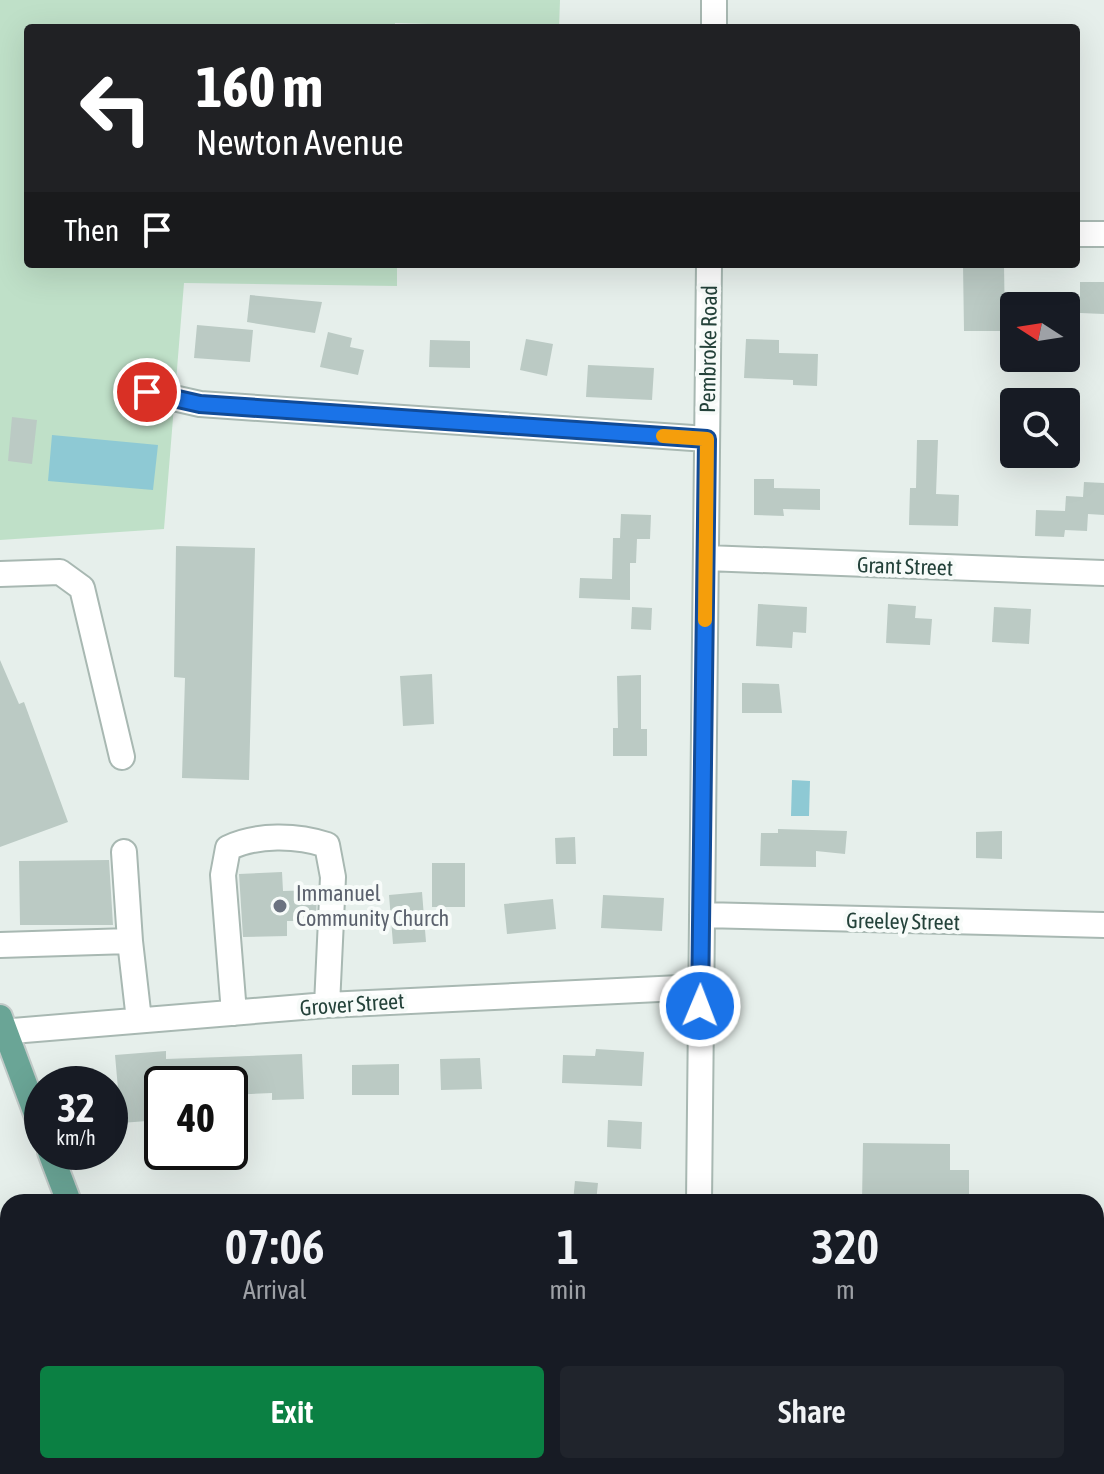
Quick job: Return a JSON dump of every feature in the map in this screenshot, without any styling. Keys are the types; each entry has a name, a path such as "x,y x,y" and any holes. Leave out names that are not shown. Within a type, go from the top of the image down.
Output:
{"main road":[{"path":"2,1027 24,1084"},
{"path":"57,1170 66,1194"}],"street":[{"path":"714,0 714,24"},
{"path":"1080,234 1104,234"},
{"name":"Pembroke Road","path":"699,1194 709,268"},
{"path":"147,392 200,404 707,439"},
{"name":"Grant Street","path":"706,558 1104,573"},
{"path":"0,574 60,572 82,588 122,757"},
{"path":"234,1013 223,875 228,848 241,842 303,837 327,845 333,877 327,1005"},
{"path":"124,852 139,1020"},
{"name":"Greeley Street","path":"702,915 1104,925"},
{"path":"0,945 130,941"},
{"name":"Grover Street","path":"2,1027 327,1005 701,987"}],"green space":[{"path":"0,0 560,0 559,24 24,24 24,268 397,268 397,286 184,283 164,529 0,540"}],"water":[{"path":"52,435 158,445 153,490 48,481"},
{"path":"792,780 810,781 809,816 791,816"}],"building":[{"path":"963,268 1004,268 1004,292 1000,292 1000,331 964,331"},
{"path":"1080,282 1104,282 1104,314 1080,313"},
{"path":"250,295 322,302 315,333 247,322"},
{"path":"197,325 253,330 250,362 194,358"},
{"path":"328,332 352,338 350,347 364,350 358,375 320,367"},
{"path":"526,339 553,344 547,376 520,370"},
{"path":"746,339 779,340 779,353 818,354 817,386 793,385 793,380 744,378"},
{"path":"430,340 470,341 470,368 429,367"},
{"path":"588,365 654,368 652,400 586,397"},
{"path":"12,417 37,420 32,464 8,461"},
{"path":"917,440 938,440 936,494 959,495 958,526 909,525 910,488 916,488"},
{"path":"754,479 774,479 774,488 820,489 820,510 783,509 784,516 754,515"},
{"path":"1084,482 1104,483 1104,515 1088,514 1087,531 1065,530 1064,537 1035,536 1036,510 1065,511 1066,496 1083,497"},
{"path":"621,514 651,515 650,539 637,539 636,563 630,563 630,600 579,598 580,578 612,579 613,538 620,538"},
{"path":"176,546 255,548 249,780 182,778 185,678 174,677"},
{"path":"758,604 807,607 806,633 793,632 792,648 756,646"},
{"path":"888,604 916,606 915,618 932,619 930,645 886,643"},
{"path":"632,607 652,608 651,630 631,629"},
{"path":"994,607 1031,609 1029,644 992,642"},
{"path":"0,660 19,704 24,702 68,822 0,847"},
{"path":"432,674 434,724 403,726 400,676"},
{"path":"641,675 641,729 647,729 647,756 613,756 613,728 618,728 617,676"},
{"path":"742,683 779,684 782,713 742,713"},
{"path":"778,829 847,831 845,854 816,851 816,867 760,866 761,833 778,833"},
{"path":"1002,831 1002,859 976,858 976,832"},
{"path":"575,837 576,864 556,864 555,838"},
{"path":"109,860 113,925 20,925 19,861"},
{"path":"432,863 465,863 465,907 432,907"},
{"name":"Immanuel Community Church","path":"282,872 283,891 317,890 316,921 287,921 287,936 243,937 239,874"},
{"path":"422,892 426,942 393,944 389,895"},
{"path":"603,895 664,898 662,931 601,928"},
{"path":"553,899 556,929 507,934 504,904"},
{"path":"596,1049 644,1052 642,1086 562,1083 563,1055 595,1056"},
{"path":"166,1051 166,1059 302,1054 304,1099 272,1100 272,1093 248,1094 248,1066 144,1066 144,1121 128,1122 128,1066 116,1066 115,1055"},
{"path":"480,1058 482,1089 441,1090 440,1059"},
{"path":"399,1064 399,1095 352,1095 352,1065"},
{"path":"608,1120 642,1122 641,1149 607,1147"},
{"path":"863,1143 950,1144 950,1170 969,1170 969,1194 862,1194"},
{"path":"575,1181 598,1183 597,1194 574,1194"}],"slow traffic":[{"path":"663,436 707,439 705,620"}],"place":[{"name":"Immanuel Community Church","path":"280,906"}],"route":[{"path":"147,392 200,404 707,439 700,1006"}]}
